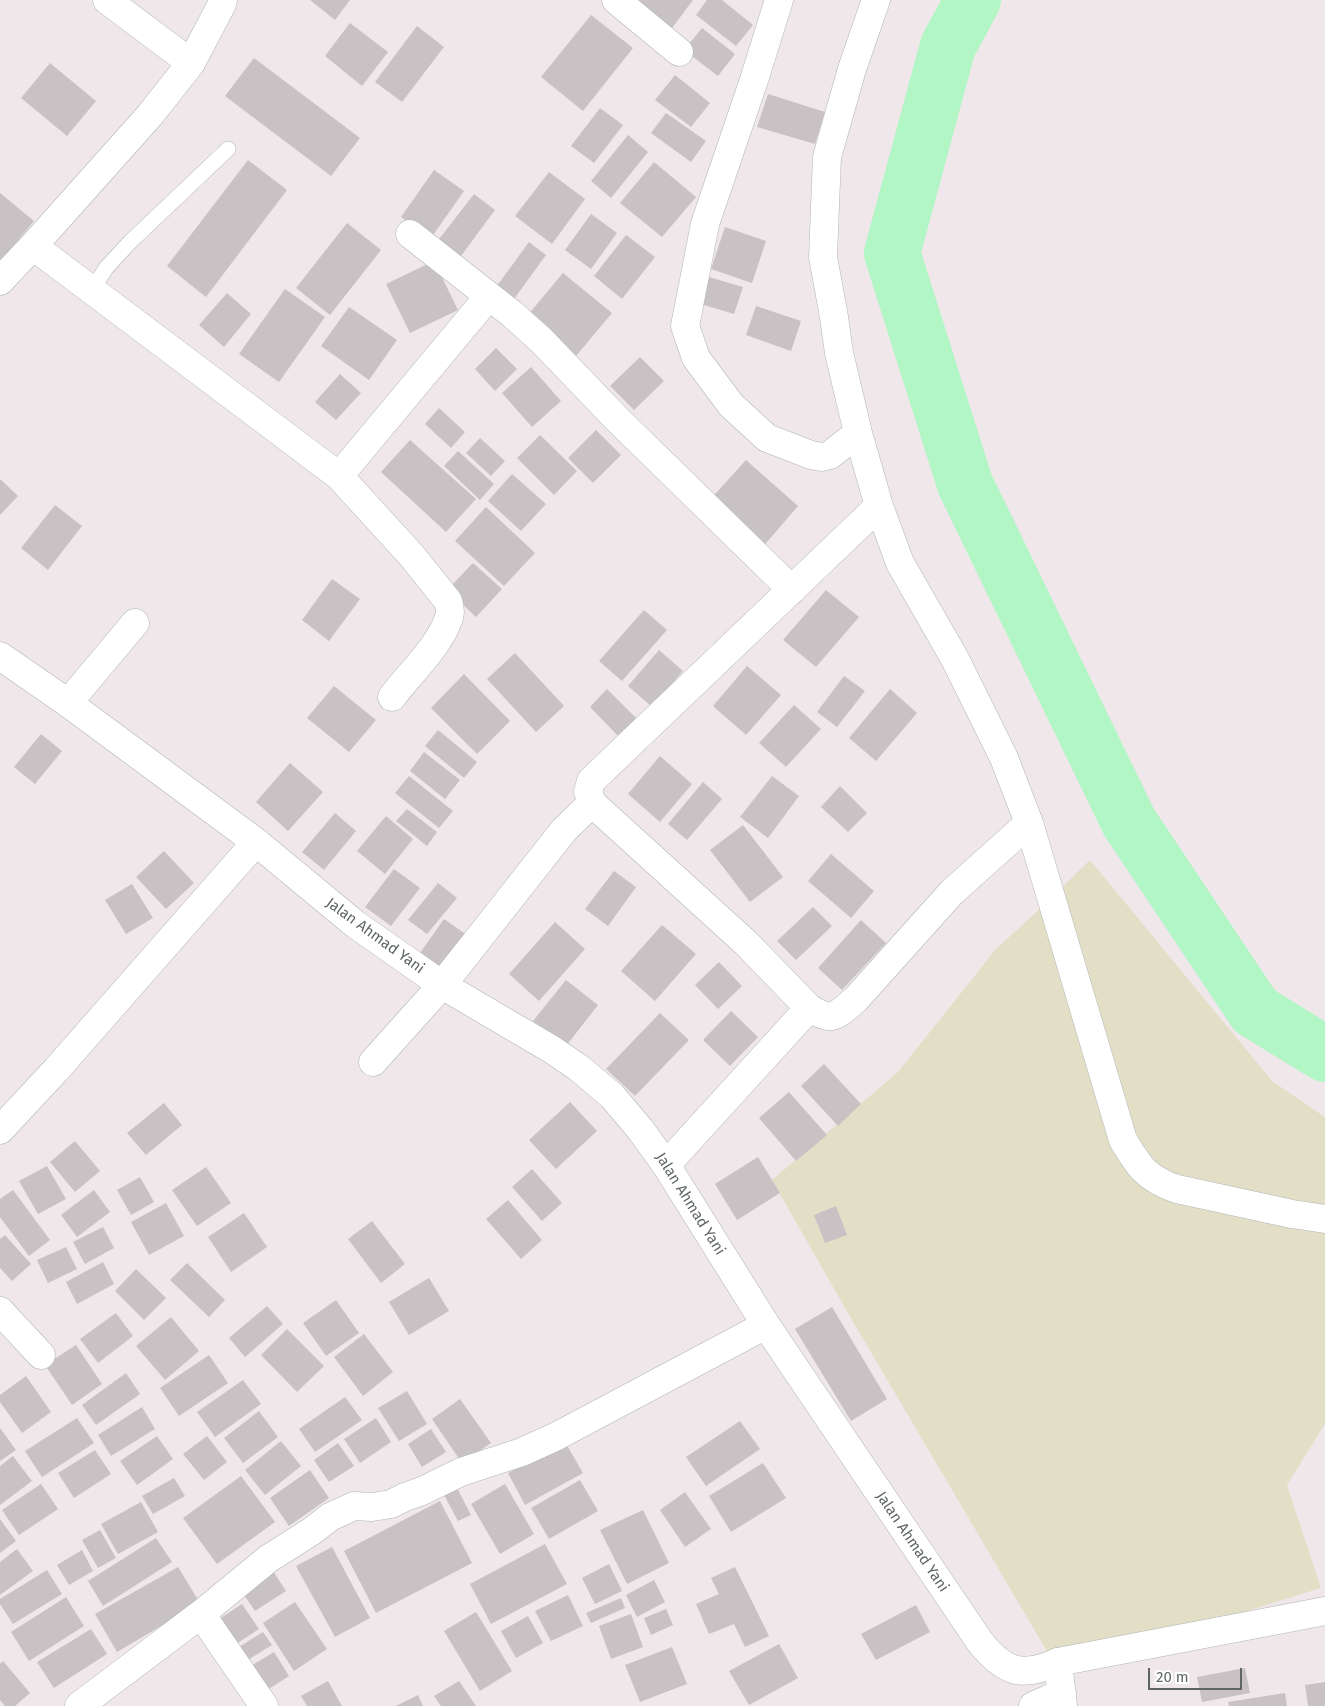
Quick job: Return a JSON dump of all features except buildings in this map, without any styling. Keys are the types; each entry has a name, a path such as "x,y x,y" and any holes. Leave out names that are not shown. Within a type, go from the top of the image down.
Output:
{"street":[{"path":"107,0 190,63"},
{"path":"0,281 150,115 190,63 223,0"},
{"path":"616,0 679,52"},
{"path":"779,0 705,224 684,326 696,358 731,405 767,438 811,455 822,457 830,455 858,433"},
{"path":"876,0 852,69 827,158 823,258 839,353 858,433 879,506 900,563 955,659 1004,758 1029,823 1123,1140 1135,1160 1149,1176 1160,1183 1177,1189 1292,1214 1325,1219"},
{"path":"410,234 512,314 541,340 617,419 792,590"},
{"path":"33,246 339,476 412,556 448,601 448,621 441,634 392,697"},
{"path":"339,476 489,296"},
{"path":"879,506 592,782 588,792 592,803 746,943 809,1008 825,1017 835,1016 856,999 952,892 1029,823"},
{"path":"68,702 135,623"},
{"name":"Jalan Ahmad Yani","path":"0,656 68,702 256,842 355,924 442,985 551,1049 586,1073 612,1096 666,1165 766,1324 989,1652 1006,1666 1014,1670 1026,1672 1040,1670 1058,1662 1325,1611"},
{"path":"373,1062 442,985 564,830 592,803"},
{"path":"0,1130 69,1055 256,842"},
{"path":"666,1165 809,1008"},
{"path":"0,1312 41,1355"},
{"path":"80,1706 201,1614 268,1559 330,1517 354,1506 372,1507 391,1504 460,1472 522,1452 557,1436 766,1324"},
{"path":"201,1614 264,1706"},
{"path":"1033,1706 1062,1700 1058,1662"}],"lane":[{"path":"92,290 106,268 130,242 228,149"}],"shaded area":[{"path":"1090,860 1272,1081 1325,1117 1325,1424 1287,1485 1321,1588 1058,1670 849,1315 772,1180 898,1072 996,949"}],"waterway":[{"path":"973,0 948,46 892,253 965,484 1129,822 1255,1011 1325,1054"}]}
